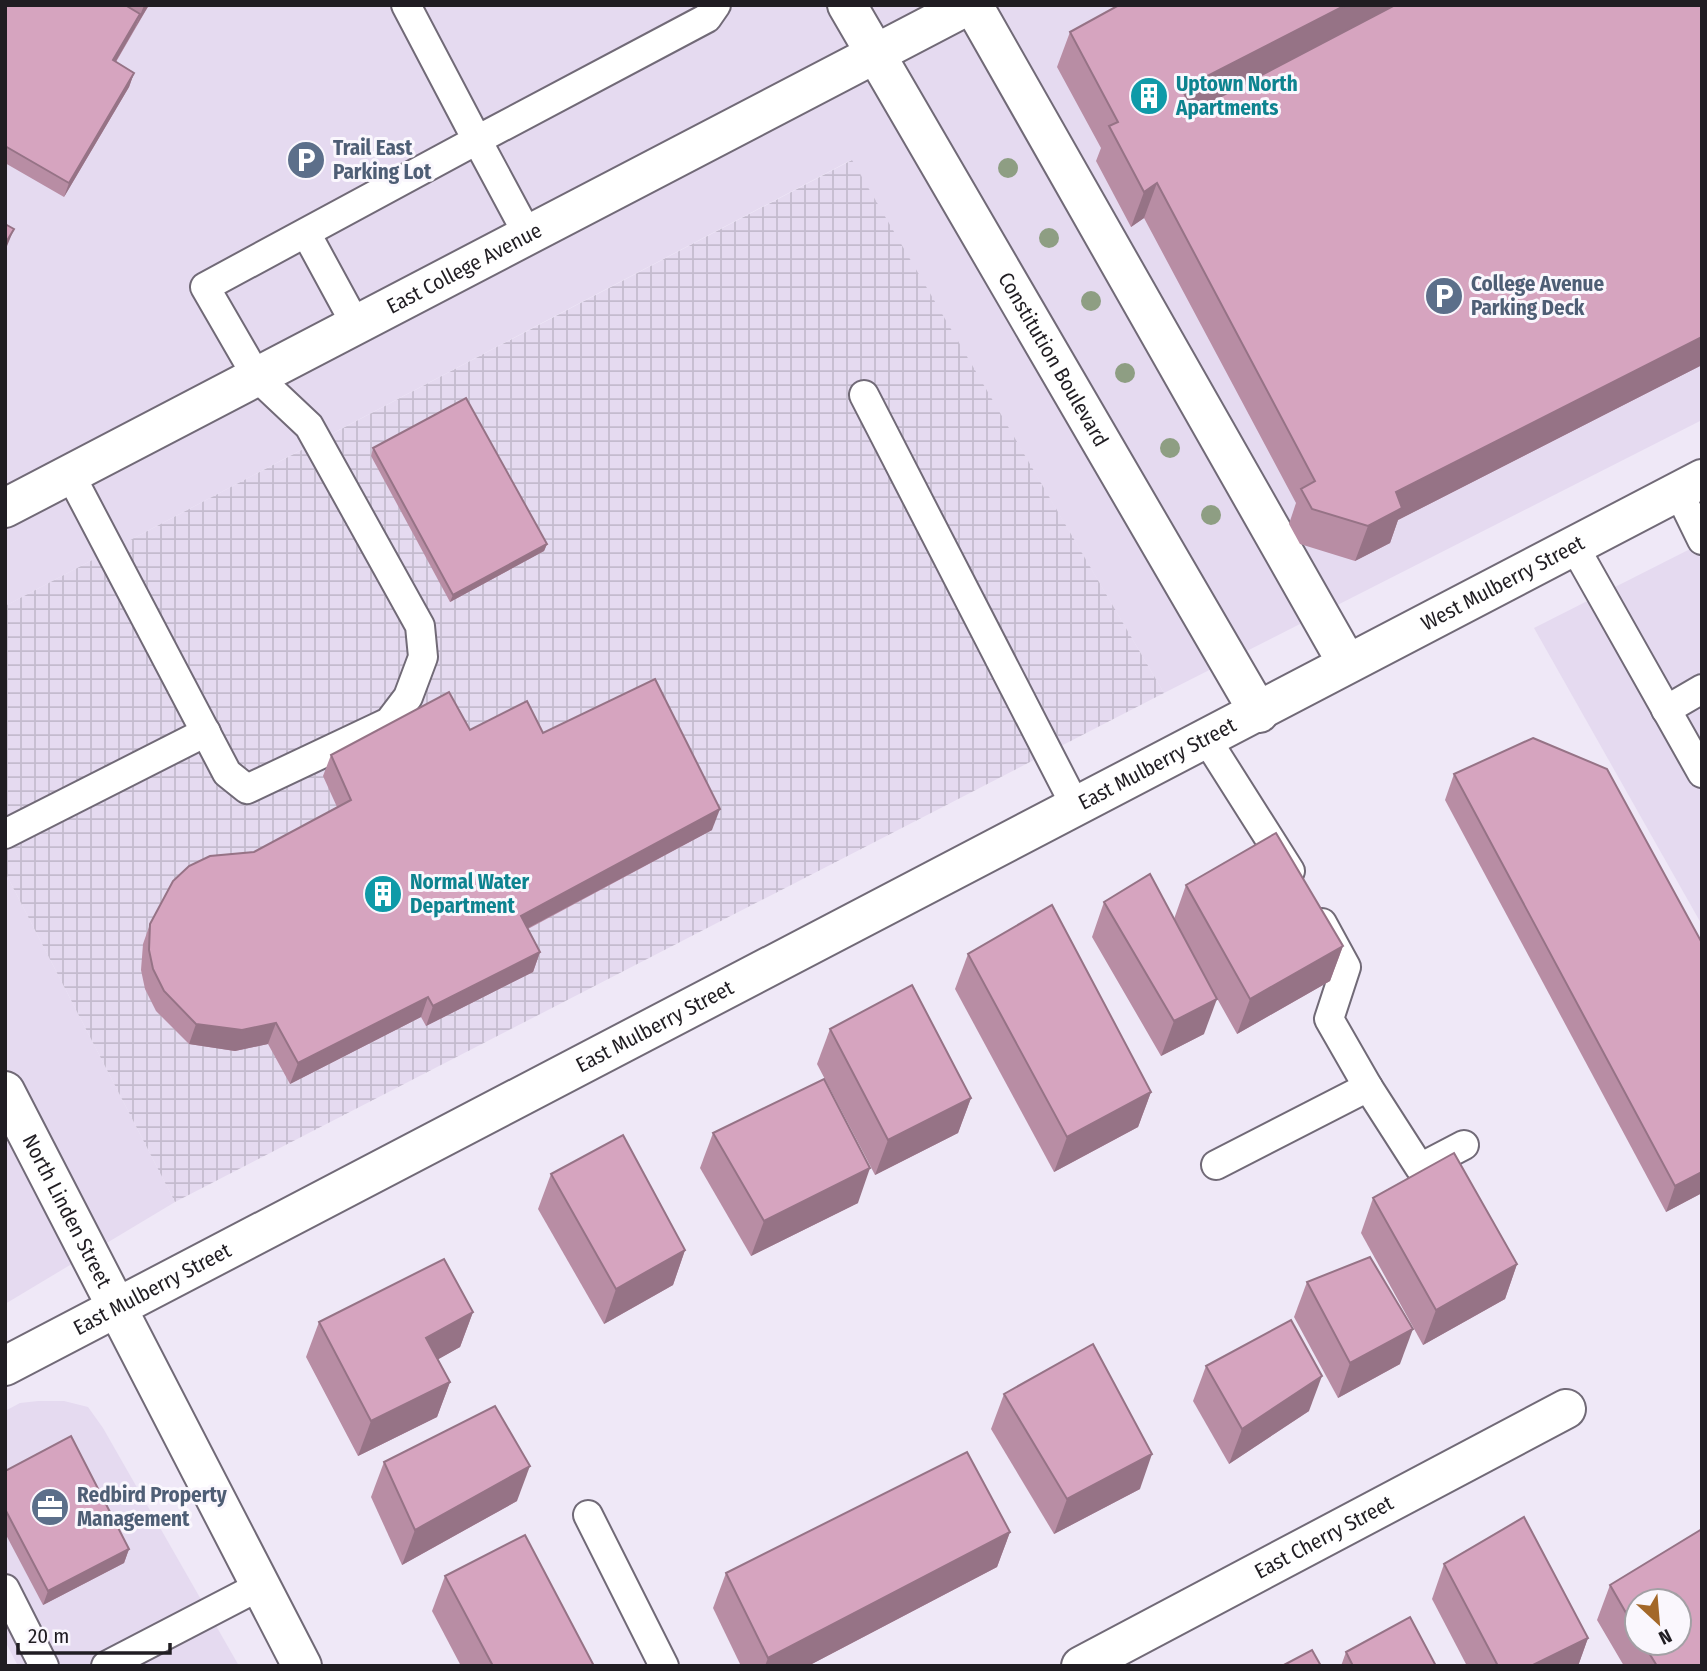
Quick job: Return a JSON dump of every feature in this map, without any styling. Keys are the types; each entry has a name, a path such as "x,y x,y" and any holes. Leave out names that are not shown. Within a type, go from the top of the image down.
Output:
{"main road":[{"name":"Constitution Boulevard","path":"847,5 1259,713"},
{"name":"East College Avenue","path":"5,508 971,5"},
{"path":"971,5 1347,663"},
{"name":"West Mulberry Street","path":"1305,688 1347,663 1690,485"},
{"name":"East Mulberry Street","path":"5,1366 1305,688"},
{"name":"North Linden Street","path":"5,1091 302,1666"},
{"name":"East Cherry Street","path":"1081,1666 1566,1409"}],"lane":[{"path":"406,5 528,235"},
{"path":"70,474 227,773 247,789 389,722 408,697 423,657 420,626 309,426 257,377 205,286 706,18 716,5"},
{"path":"306,233 356,325"},
{"path":"863,395 1076,807"},
{"path":"1690,485 1702,540"},
{"path":"1574,546 1702,773"},
{"path":"1666,710 1702,689"},
{"path":"5,834 206,732"},
{"path":"1208,740 1305,894 1346,967 1329,1018 1368,1087 1420,1168 1464,1145"},
{"path":"1216,1165 1368,1087"},
{"path":"588,1515 664,1666"},
{"path":"106,1666 260,1586"},
{"path":"5,1589 44,1666"}],"shaded area":[{"path":"5,5 1702,5 1702,420 1164,693 851,160 5,606"},
{"path":"852,160 1164,693 175,1202 5,872 5,606"},
{"path":"1702,543 1702,925 1534,628"},
{"path":"5,872 175,1202 5,1304"},
{"path":"64,1401 88,1407 103,1428 239,1666 18,1666 5,1641 5,1411 20,1403"}],"building":[{"path":"5,5 125,5 140,14 113,60 134,73 69,183 5,146"},
{"name":"College Avenue Parking Deck","path":"1119,5 1346,5 1182,89 1193,111 1395,5 1702,5 1702,337 1396,492 1402,508 1368,526 1312,509 1301,489 1315,481 1157,183 1144,192 1109,126 1118,122 1070,32"},
{"path":"5,224 14,229 5,244"},
{"path":"466,398 547,544 453,595 373,448"},
{"name":"Normal Water Department","path":"655,679 720,809 521,916 540,952 433,1006 428,997 298,1063 276,1023 242,1030 196,1024 164,991 153,969 149,950 150,924 173,881 189,866 210,856 254,852 351,800 331,755 449,692 470,730 527,701 543,733"},
{"path":"1533,738 1607,769 1702,943 1702,1172 1675,1186 1454,774"},
{"path":"1276,833 1343,946 1250,999 1186,885"},
{"path":"1150,874 1217,999 1174,1021 1104,902"},
{"path":"1052,905 1151,1092 1067,1137 968,954"},
{"path":"912,985 971,1098 888,1140 830,1029"},
{"path":"824,1079 870,1168 764,1221 713,1133"},
{"path":"623,1135 685,1250 616,1289 551,1174"},
{"path":"1454,1153 1517,1264 1436,1310 1373,1198"},
{"path":"1370,1257 1413,1329 1350,1363 1307,1282"},
{"path":"444,1259 473,1312 426,1338 450,1382 371,1421 319,1322"},
{"path":"1291,1320 1322,1376 1242,1429 1206,1366"},
{"path":"1093,1344 1152,1454 1067,1499 1004,1394"},
{"path":"495,1406 530,1466 415,1530 384,1462"},
{"name":"Redbird Property Management","path":"71,1436 129,1549 48,1591 5,1509 5,1471"},
{"path":"967,1452 1010,1532 768,1658 726,1573"},
{"path":"1524,1517 1588,1638 1531,1666 1498,1666 1444,1564"},
{"path":"1702,1529 1702,1666 1657,1666 1652,1657 1693,1657 1693,1587 1623,1587 1623,1608 1610,1585"},
{"path":"525,1535 594,1666 493,1666 445,1576"},
{"path":"1410,1617 1436,1666 1353,1666 1346,1652"},
{"path":"1312,1650 1321,1666 1282,1666"}],"place":[{"name":"Uptown North Apartments","path":"1149,96"},
{"name":"Trail East Parking Lot","path":"306,160"},
{"name":"College Avenue Parking Deck","path":"1444,296"},
{"name":"Normal Water Department","path":"383,894"},
{"name":"Redbird Property Management","path":"50,1507"}]}
